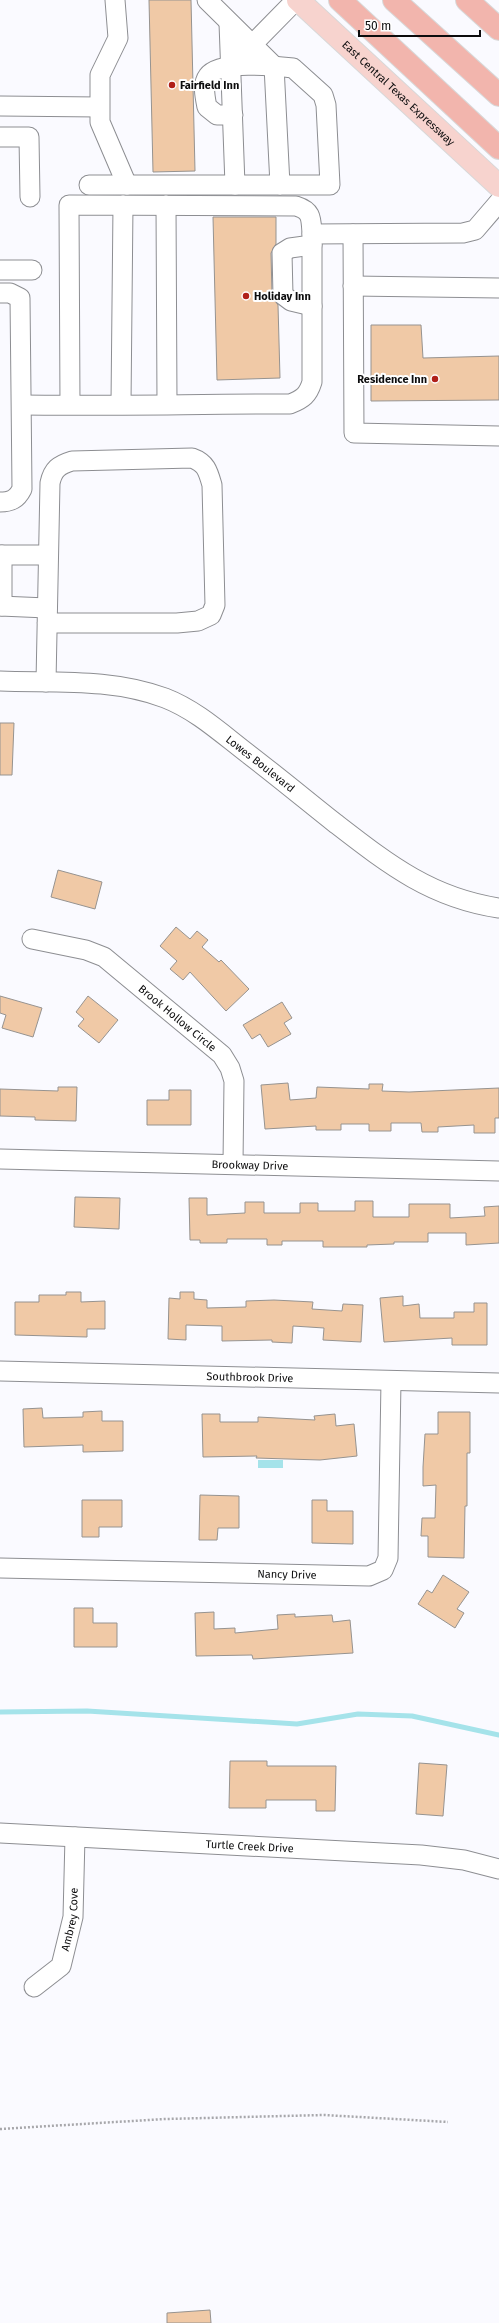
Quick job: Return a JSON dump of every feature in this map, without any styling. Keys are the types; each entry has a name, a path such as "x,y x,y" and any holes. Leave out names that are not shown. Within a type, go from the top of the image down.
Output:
{"highway":[{"path":"340,0 499,148"},
{"path":"394,0 499,95"},
{"path":"467,0 499,29"}],"main road":[{"name":"East Central Texas Expressway","path":"297,0 499,186"}],"street":[{"path":"115,0 118,38 100,76 99,107 100,122 127,185"},
{"path":"207,0 274,66 280,185"},
{"path":"231,66 297,0"},
{"path":"229,22 235,185"},
{"path":"89,185 330,185 326,105 323,95 293,68 274,66 231,66 215,70 207,76 204,90 207,107 217,115 233,115"},
{"path":"0,106 99,107"},
{"path":"0,137 29,137 30,196"},
{"path":"312,306 291,301 283,295 282,253 290,248 312,240 353,234 463,233 475,230 499,202"},
{"path":"22,405 70,405 122,404 290,404 301,400 309,393 312,382 311,216 306,210 296,206 69,205 70,405"},
{"path":"122,404 123,205"},
{"path":"166,205 167,404"},
{"path":"353,234 354,433 499,436"},
{"path":"0,270 32,270"},
{"path":"353,286 499,288"},
{"path":"0,293 10,293 20,298 22,405 22,489 18,498 11,501 0,502"},
{"path":"46,682 47,615 48,555 50,483 52,473 60,465 72,461 192,458 202,462 208,469 212,485 215,597 215,604 211,615 198,621 177,623 47,615 1,606 1,555 48,555"},
{"name":"Lowes Boulevard","path":"0,681 120,685 166,698 205,720 394,868 442,894 471,904 499,908"},
{"name":"Brook Hollow Circle","path":"32,939 79,948 104,957 222,1055 230,1068 234,1081 233,1163"},
{"name":"Brookway Drive","path":"0,1159 233,1163 499,1171"},
{"name":"Southbrook Drive","path":"0,1371 499,1383"},
{"name":"Nancy Drive","path":"0,1568 369,1576 383,1570 388,1558 391,1381"},
{"name":"Turtle Creek Drive","path":"0,1833 421,1855 464,1860 499,1869"},
{"name":"Ambrey Cove","path":"34,1987 61,1966 73,1917 75,1837"}],"path":[{"path":"0,2128 165,2119 324,2115 448,2122"}],"water":[{"path":"258,1460 283,1460 283,1468 258,1468"}],"building":[{"name":"Fairfield Inn","path":"149,0 191,0 195,171 153,172"},
{"name":"Holiday Inn","path":"213,217 276,217 276,244 271,253 272,295 278,305 280,378 217,380"},
{"name":"Residence Inn","path":"371,325 421,325 423,358 499,356 499,400 371,401"},
{"path":"0,723 14,723 12,775 0,775"},
{"path":"58,870 102,882 95,909 51,897"},
{"path":"176,927 190,939 197,931 208,940 202,947 219,962 221,960 249,989 226,1011 190,972 183,980 170,969 177,961 160,946"},
{"path":"0,996 42,1008 33,1037 2,1028 6,1015 0,1013"},
{"path":"88,996 118,1020 99,1043 78,1026 84,1019 76,1012"},
{"path":"282,1002 292,1018 284,1023 291,1034 268,1047 260,1034 252,1039 243,1025"},
{"path":"288,1083 290,1100 316,1098 317,1087 369,1089 369,1084 383,1084 382,1091 409,1092 499,1088 499,1118 495,1118 495,1133 474,1133 474,1125 438,1127 438,1132 422,1132 421,1123 391,1123 391,1131 369,1131 369,1124 341,1124 341,1130 316,1130 316,1126 265,1129 261,1085"},
{"path":"58,1087 77,1087 76,1121 35,1120 35,1117 0,1116 0,1089 58,1091"},
{"path":"169,1090 191,1090 191,1125 147,1125 147,1100 169,1100"},
{"path":"75,1197 120,1198 119,1229 74,1227"},
{"path":"189,1198 207,1198 207,1215 245,1213 245,1202 264,1202 264,1213 300,1213 300,1203 318,1203 318,1211 355,1211 355,1201 373,1201 373,1217 409,1217 409,1204 450,1204 450,1218 485,1216 484,1207 499,1206 499,1243 466,1245 466,1233 428,1233 428,1242 394,1242 394,1244 367,1245 367,1247 323,1247 323,1241 282,1241 282,1245 267,1245 267,1239 227,1239 227,1243 200,1243 200,1240 190,1240"},
{"path":"66,1292 81,1292 81,1302 105,1301 105,1329 87,1329 87,1337 15,1335 15,1302 39,1302 39,1295 66,1295"},
{"path":"180,1292 194,1292 194,1299 207,1300 207,1308 246,1307 246,1301 274,1300 313,1302 312,1309 342,1311 343,1304 363,1305 361,1342 323,1340 324,1328 293,1326 292,1343 272,1342 272,1340 222,1341 222,1326 186,1325 186,1340 168,1339 169,1298 180,1299"},
{"path":"403,1296 403,1306 419,1304 420,1318 454,1318 454,1312 474,1312 474,1303 487,1303 487,1345 452,1345 452,1338 384,1342 380,1298"},
{"path":"42,1408 43,1418 83,1417 83,1412 102,1411 102,1421 123,1421 123,1451 83,1452 83,1445 24,1447 23,1409"},
{"path":"438,1412 470,1412 470,1453 467,1453 467,1506 465,1506 464,1558 428,1557 428,1536 421,1536 422,1518 435,1518 436,1485 423,1486 423,1467 425,1434 438,1434"},
{"path":"202,1414 220,1414 220,1422 258,1422 258,1417 315,1420 314,1416 335,1414 336,1426 354,1424 357,1456 320,1460 256,1458 257,1456 203,1457"},
{"path":"200,1495 239,1496 239,1528 218,1528 217,1540 199,1540"},
{"path":"82,1500 122,1500 122,1527 99,1527 99,1537 82,1537"},
{"path":"312,1500 327,1500 327,1511 353,1511 353,1544 312,1543"},
{"path":"443,1575 469,1592 457,1609 464,1613 455,1628 418,1604 427,1590 432,1593"},
{"path":"74,1608 93,1608 93,1623 117,1623 117,1647 74,1647"},
{"path":"214,1612 214,1629 235,1628 235,1633 278,1629 277,1615 295,1614 295,1617 332,1615 333,1622 350,1620 353,1653 253,1659 252,1655 196,1656 195,1613"},
{"path":"230,1761 267,1761 267,1766 336,1766 335,1811 316,1811 316,1800 266,1800 266,1808 229,1808"},
{"path":"419,1763 447,1765 443,1816 416,1814"},
{"path":"210,2310 211,2323 167,2323 167,2313"}],"waterway":[{"path":"0,1712 87,1711 297,1724 358,1714 412,1716 499,1735"}],"place":[{"name":"Fairfield Inn","path":"172,85"},
{"name":"Holiday Inn","path":"246,296"},
{"name":"Residence Inn","path":"435,379"}]}
